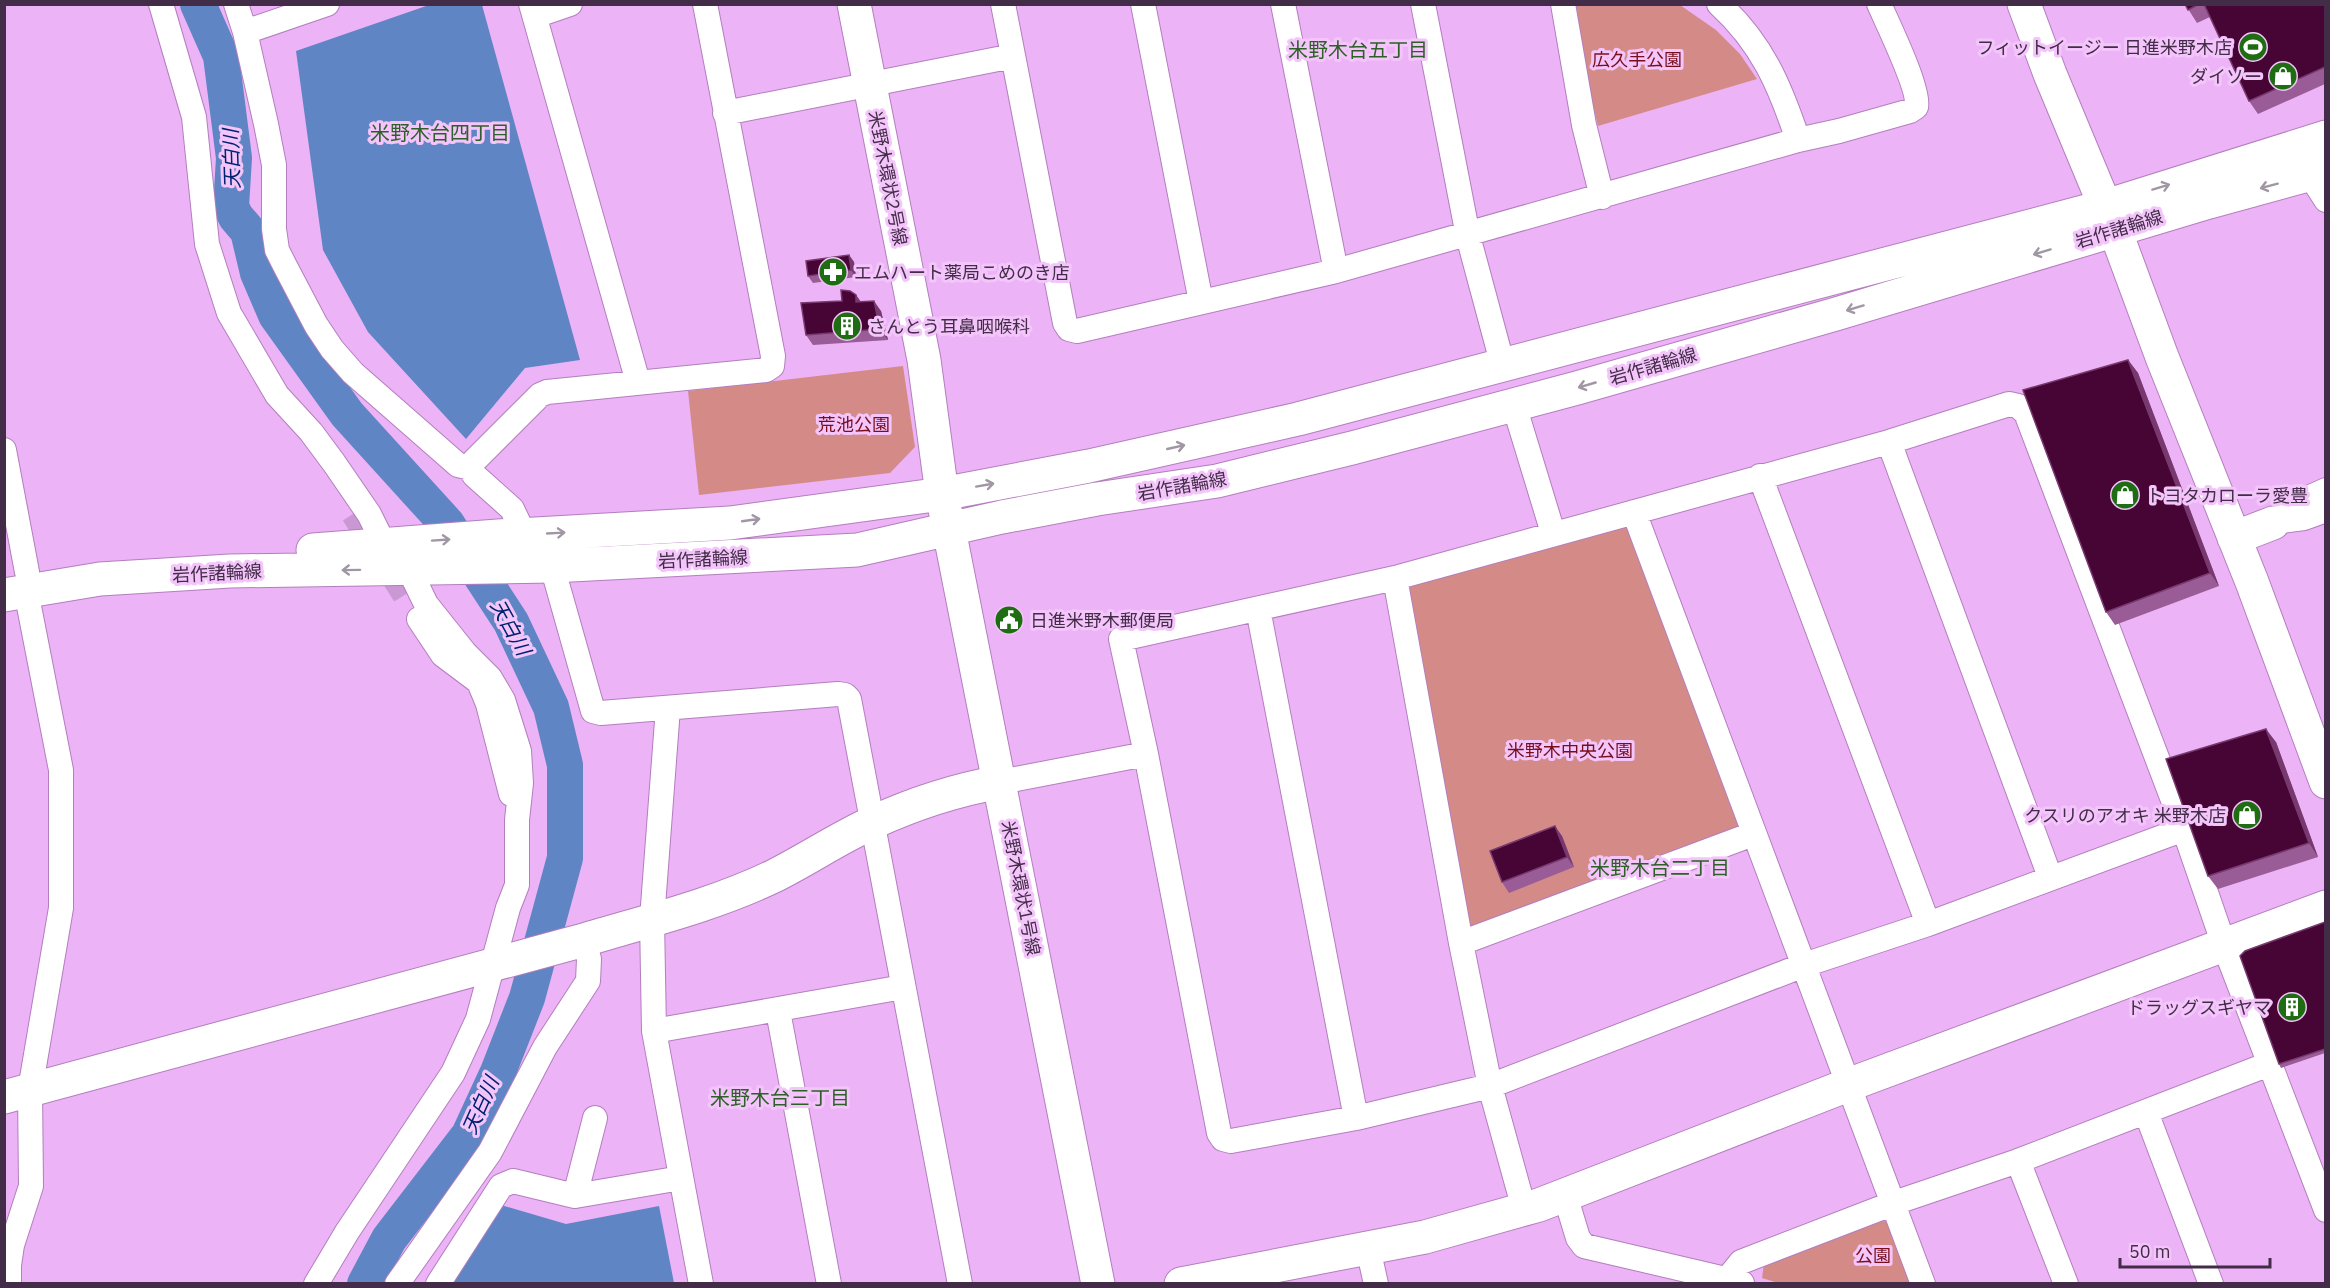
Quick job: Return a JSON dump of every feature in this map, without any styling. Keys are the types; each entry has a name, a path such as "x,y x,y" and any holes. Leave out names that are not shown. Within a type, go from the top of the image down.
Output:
{"main road":[{"name":"米野木環状2号線","path":"854,4 924,360 942,494"},
{"path":"2024,4 2050,74 2111,218 2162,357 2252,582 2325,782"},
{"name":"岩作諸輪線","path":"15,584 109,562 384,544 525,550 857,550 1097,499 1217,481 1514,405 1836,314 2111,218 2325,137"},
{"name":"岩作諸輪線","path":"15,584 230,571 415,569 525,550 942,494 1089,466 1286,422 1503,366 2111,218 2320,182"},
{"name":"米野木環状1号線","path":"942,494 1098,1284"},
{"path":"2234,538 2273,523"},
{"path":"17,1093 579,941 723,897 774,876 873,822 962,789 1000,782"},
{"path":"1181,1284 1368,1248 1476,1224 1524,1209 1848,1085 2325,908"}],"street":[{"path":"161,4 194,117 207,244 229,313 277,395 311,432 334,463 369,514 384,544"},
{"path":"236,4 245,32 274,165 273,229 284,264 316,325 332,350 353,373 458,465 471,468"},
{"path":"245,32 327,4"},
{"path":"570,4 533,10 638,382"},
{"path":"705,4 772,356 772,366 766,370 548,392 540,395 474,461 471,468 474,475 512,510 525,550 593,711 601,713 845,695 849,699 960,1284"},
{"path":"1003,4 1065,323 1069,329 1077,331 1336,271 1467,236 1798,140 1839,131 1916,107 1916,98 1898,47 1879,4"},
{"path":"1143,4 1201,302"},
{"path":"1283,4 1336,271"},
{"path":"1423,4 1467,236 1503,366"},
{"path":"1563,4 1584,125 1602,197"},
{"path":"1719,4 1760,51 1777,80 1798,140"},
{"path":"725,113 1013,56"},
{"path":"277,395 283,416 292,430 310,450 353,513"},
{"path":"2184,829 1928,924 1804,965 1490,1086 1356,1118 1231,1141 1223,1139 1219,1133 1146,754 1121,639 1395,578 1889,442 2009,404 2019,406 2026,412 2184,829 2224,945 2325,1210"},
{"path":"1514,405 1554,533"},
{"path":"1889,442 2050,877"},
{"path":"4,450 15,584 61,770 61,908 17,1093 31,1186 12,1245 9,1284"},
{"path":"1760,476 1928,924"},
{"path":"2273,523 2295,504 2325,490"},
{"path":"2273,523 2304,518 2325,510"},
{"path":"1634,512 1923,1284"},
{"path":"316,1284 347,1232 453,1072 478,1019 491,965 517,885 521,783 519,751 503,700 490,678 465,653 426,604 415,569"},
{"path":"1395,578 1461,943 1490,1086 1524,1209"},
{"path":"410,604 443,655 479,682 488,704 518,820"},
{"path":"1258,609 1356,1118"},
{"path":"668,708 652,919 654,1031 701,1284"},
{"path":"1000,782 1146,754"},
{"path":"1461,943 1754,834"},
{"path":"396,1284 490,1152 545,1047 588,981 589,959 579,941"},
{"path":"654,1031 778,1011 903,987"},
{"path":"778,1011 829,1284"},
{"path":"1565,1195 1578,1238 1584,1246 1736,1281 1741,1262 1894,1203 2018,1161 2269,1064"},
{"path":"2146,1112 2211,1284"},
{"path":"574,1196 596,1118"},
{"path":"2018,1161 2066,1284"},
{"path":"438,1284 501,1186 513,1181 574,1196 681,1178"},
{"path":"1368,1248 1376,1284"}],"green space":[{"name":"広久手公園","path":"1569,5 1680,5 1716,30 1740,54 1757,79 1598,126"},
{"name":"荒池公園","path":"903,366 915,447 890,473 699,495 688,391"},
{"name":"米野木中央公園","path":"1622,523 1631,529 1739,822 1736,832 1477,929 1468,925 1404,592 1410,583"},
{"name":"公園","path":"1881,1221 1892,1222 1913,1283 1782,1284 1762,1278 1764,1264"}],"water":[{"path":"429,5 482,5 580,360 525,368 466,439 368,332 323,250 296,51"},
{"path":"501,1205 566,1224 659,1206 674,1283 449,1284"}],"building":[{"path":"2185,4 2199,4 2188,10"},
{"path":"2204,4 2325,4 2325,67 2249,101"},
{"path":"849,255 851,270 808,276 806,261"},
{"name":"さんとう耳鼻咽喉科","path":"841,290 850,291 856,295 856,302 874,301 880,329 806,335 801,303 842,301"},
{"name":"トヨタカローラ愛豊","path":"2128,360 2210,573 2106,612 2023,390"},
{"name":"クスリのアオキ 米野木店","path":"2266,729 2309,843 2208,876 2166,759"},
{"path":"1555,826 1567,857 1502,882 1490,851"},
{"name":"ドラッグスギヤマ","path":"2325,922 2325,1049 2279,1064 2240,956 2245,951"}],"waterway":[{"name":"天白川","path":"198,4 221,56 234,158 231,207 248,231 258,273 276,315 347,414 447,524 511,622 551,707 565,765 565,858 527,998 498,1072 469,1135 389,1239 365,1284"}],"tunnel":[{"path":"353,514 410,604"}],"place":[{"name":"フィットイージー 日進米野木店","path":"2253,47"},
{"name":"ダイソー","path":"2283,76"},
{"name":"エムハート薬局こめのき店","path":"833,272"},
{"name":"さんとう耳鼻咽喉科","path":"847,326"},
{"name":"トヨタカローラ愛豊","path":"2125,495"},
{"name":"日進米野木郵便局","path":"1009,620"},
{"name":"クスリのアオキ 米野木店","path":"2247,815"},
{"name":"ドラッグスギヤマ","path":"2292,1007"}],"district":[{"name":"米野木台五丁目","path":"1358,49"},
{"name":"米野木台四丁目","path":"440,132"},
{"name":"米野木台二丁目","path":"1660,867"},
{"name":"米野木台三丁目","path":"780,1097"}]}
